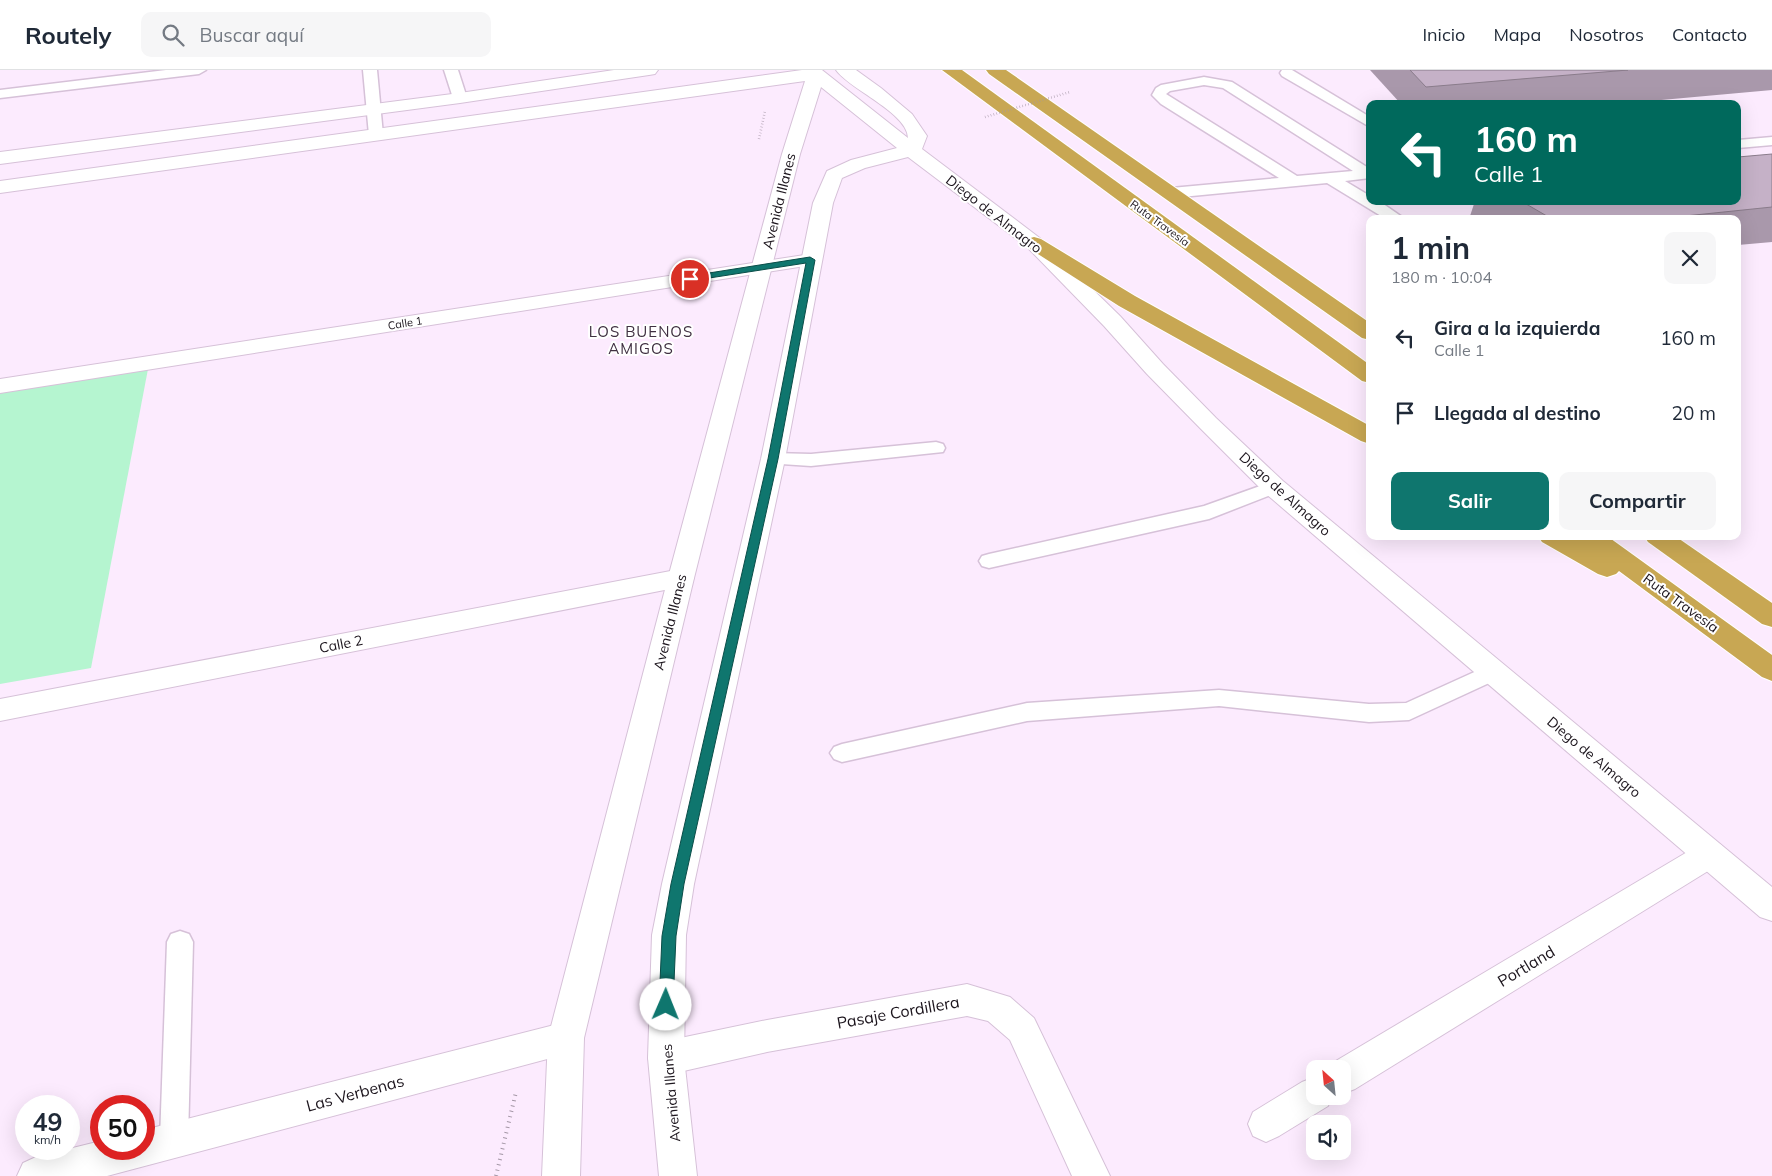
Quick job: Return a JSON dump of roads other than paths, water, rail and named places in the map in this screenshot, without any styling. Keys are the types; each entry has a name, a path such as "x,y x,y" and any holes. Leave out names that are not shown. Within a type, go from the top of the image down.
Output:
{"highway":[{"name":"Ruta Travesía","path":"951,70 1366,373"},
{"path":"995,70 1366,330"},
{"path":"1034,243 1127,301 1366,434"},
{"path":"1558,540 1742,648"},
{"name":"Ruta Travesía","path":"1594,540 1772,670"},
{"path":"1663,540 1772,617"}],"main road":[{"path":"0,158 374,110 649,70"},
{"path":"845,70 895,108 912,124 918,136 915,146 911,150"},
{"path":"0,187 813,72"},
{"name":"Diego de Almagro","path":"813,72 911,150 1034,243 1112,321 1155,369 1208,423 1274,487 1772,907"},
{"name":"Avenida Illanes","path":"561,1176 566,1038 681,578 813,72"},
{"name":"Avenida Illanes","path":"678,1176 666,1058 669,936 678,884 773,459 822,203 834,176 858,164 911,150"},
{"name":"Calle 1","path":"0,386 810,260"},
{"name":"Calle 2","path":"0,710 681,578"},
{"name":"Portland","path":"1351,1072 1710,854"},
{"name":"Pasaje Cordillera","path":"666,1058 768,1036 967,1000 998,1008 1022,1029 1091,1176"},
{"name":"Las Verbenas","path":"155,1145 566,1038"},
{"path":"1266,1124 1306,1100"},
{"name":"Las Verbenas","path":"36,1176 98,1160"}],"lane":[{"path":"0,94 199,70"},
{"path":"370,70 376,135"},
{"path":"451,70 460,98"},
{"path":"1287,74 1366,120"},
{"path":"1294,181 1166,101 1159,95 1161,91 1166,88 1204,81 1227,85 1366,172"},
{"path":"1741,144 1772,141"},
{"path":"1171,193 1366,174"},
{"path":"1330,178 1366,200"},
{"path":"1374,205 1390,215"},
{"path":"773,459 811,460 936,448"},
{"path":"989,562 1209,512 1274,487"},
{"path":"842,753 1036,711 1219,698 1253,700 1369,714 1409,711 1492,672"},
{"path":"155,1131 180,942"}],"district":[{"name":"LOS BUENOS AMIGOS","path":"641,340"}]}
